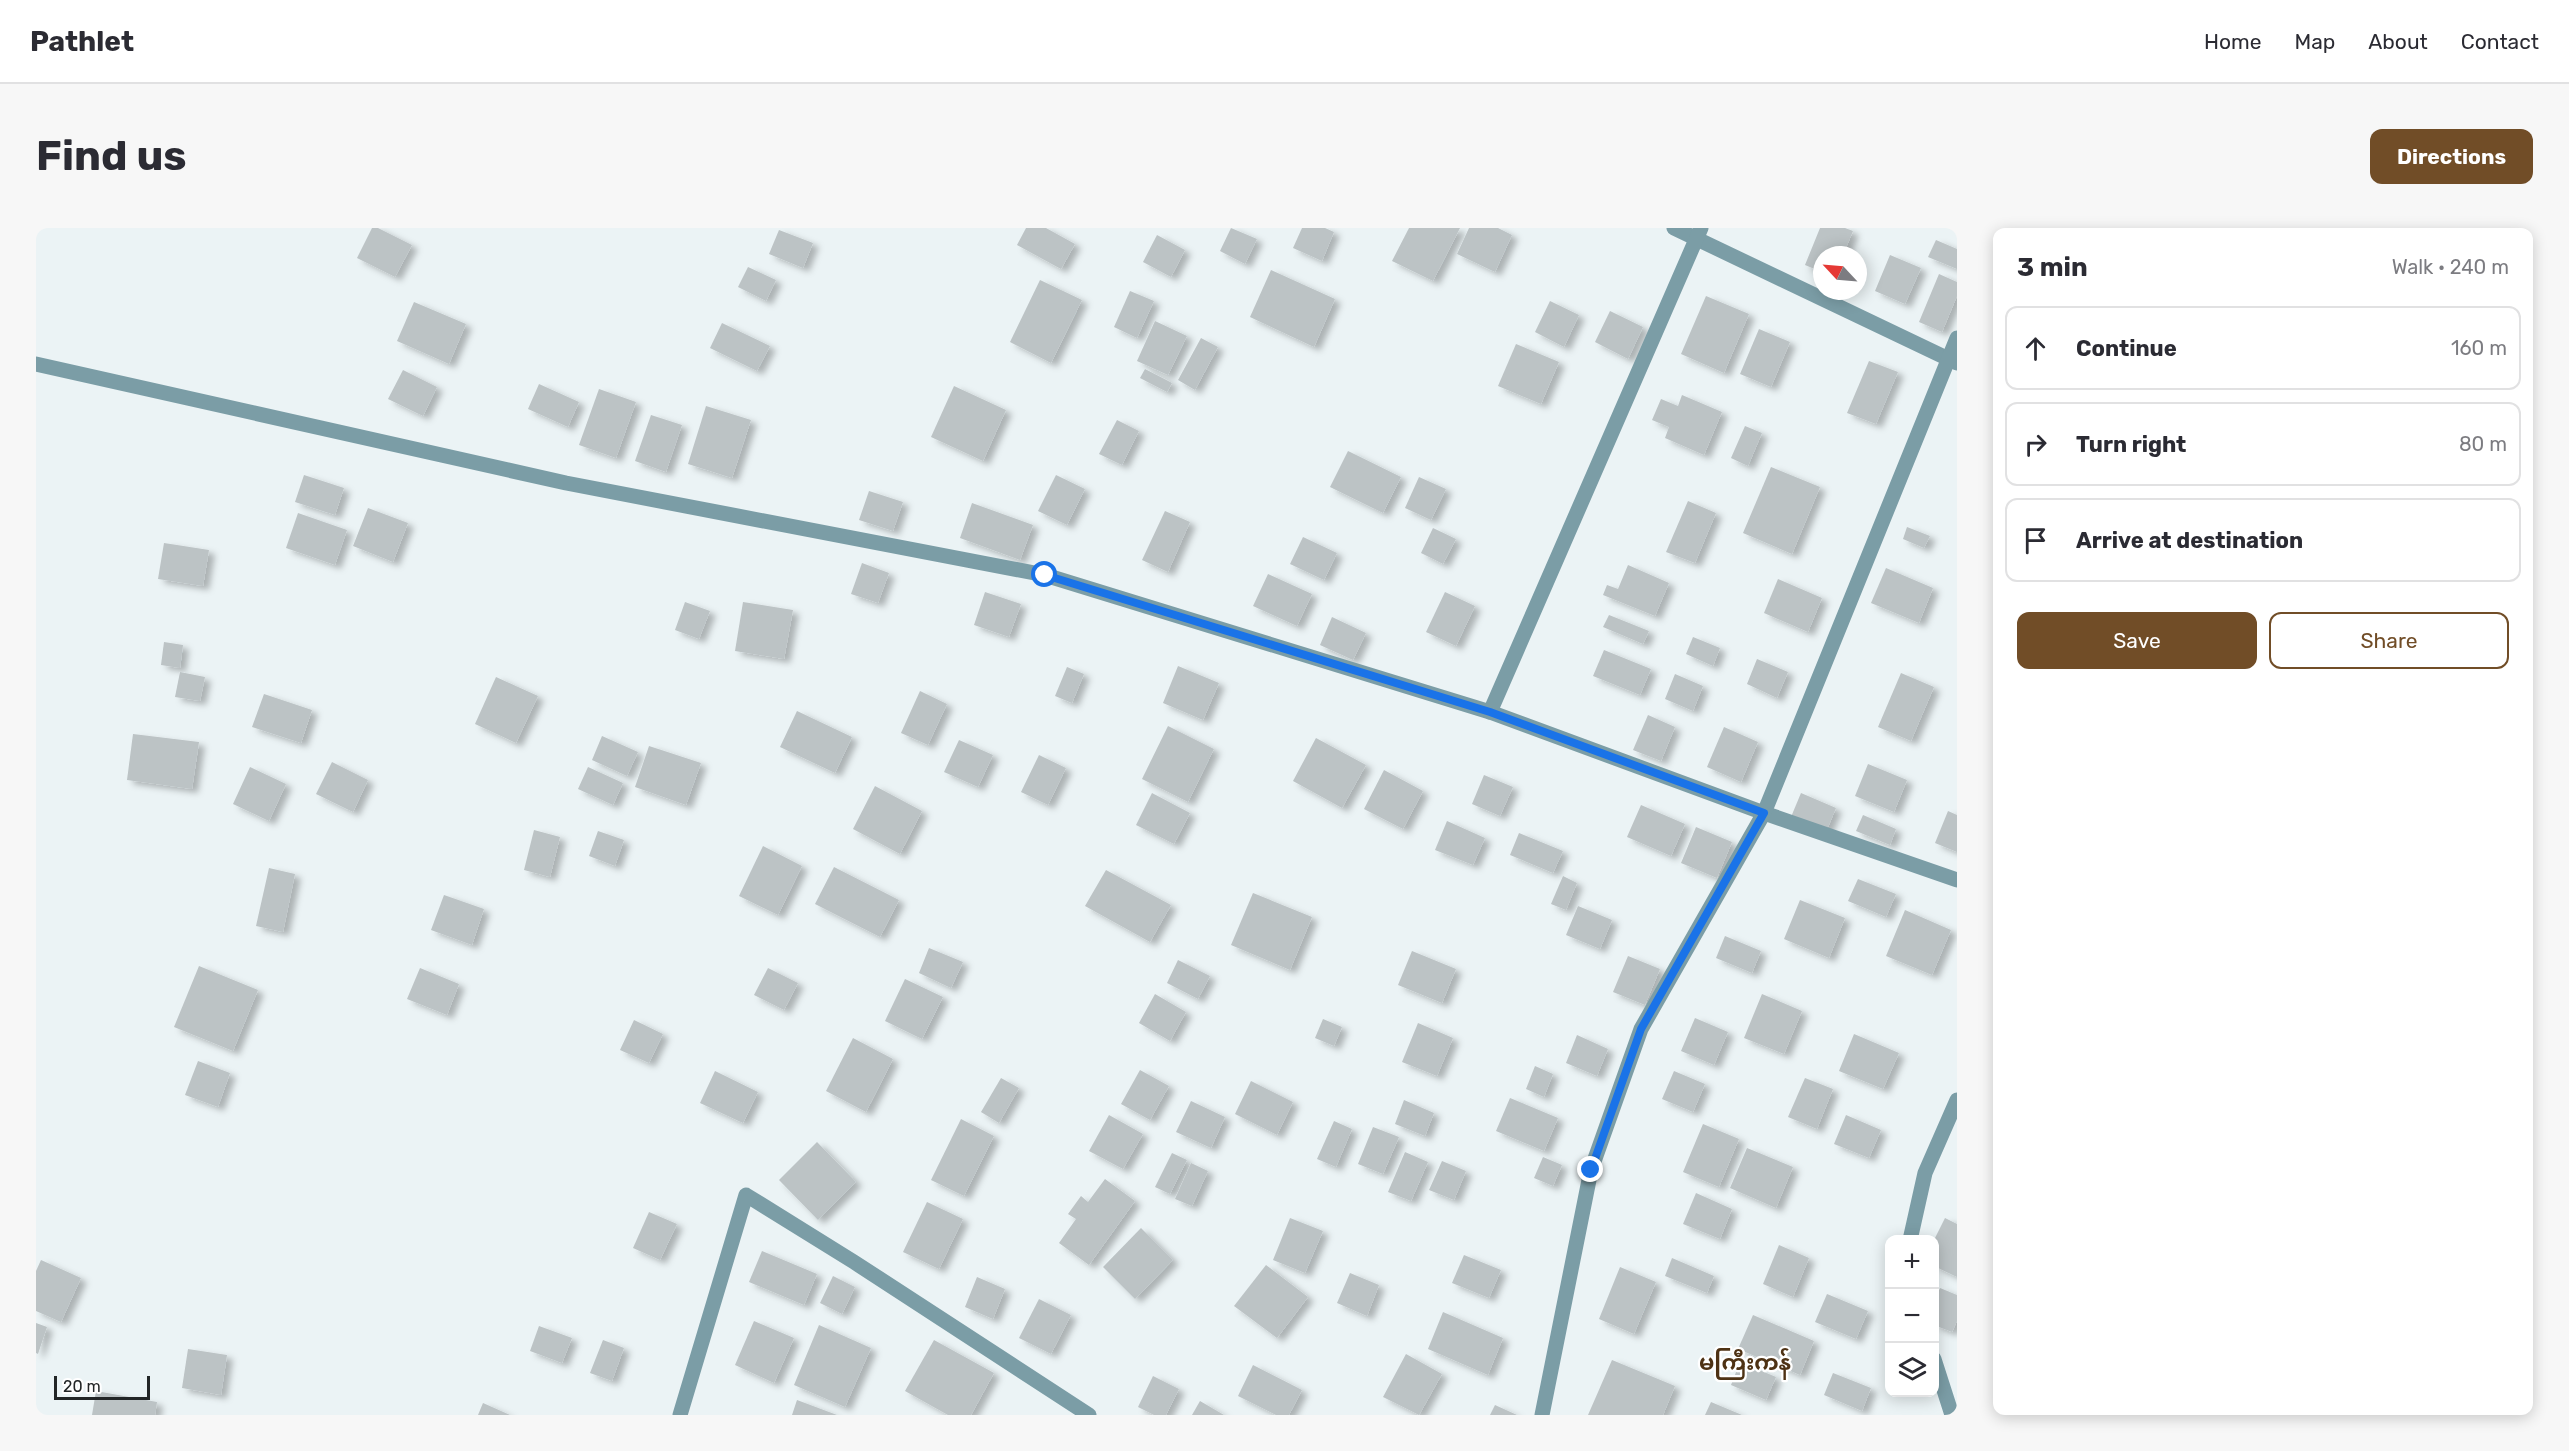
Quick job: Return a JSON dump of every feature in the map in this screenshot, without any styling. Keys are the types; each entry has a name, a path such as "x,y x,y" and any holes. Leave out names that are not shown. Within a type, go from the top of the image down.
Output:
{"street":[{"path":"1674,228 1698,233 1952,361"},
{"path":"1490,712 1698,233"},
{"path":"1542,1415 1591,1170 1641,1029 1764,813 1952,361 1957,338"},
{"path":"36,364 566,483 1045,575 1490,712 1764,813 1957,880"},
{"path":"1911,1235 1925,1173 1957,1100"},
{"path":"680,1415 746,1195 1089,1415"},
{"path":"1939,1372 1952,1415"}],"building":[{"path":"372,228 378,228 412,245 395,277 357,258"},
{"path":"1026,228 1046,228 1075,244 1061,269 1017,245"},
{"path":"1231,228 1257,239 1245,264 1220,251"},
{"path":"1302,228 1325,228 1334,232 1322,261 1293,248"},
{"path":"1409,228 1460,228 1433,281 1392,261"},
{"path":"1469,228 1498,228 1512,235 1495,272 1457,254"},
{"path":"1820,228 1845,228 1853,231 1847,246 1813,246 1813,268 1805,265"},
{"path":"779,230 813,243 803,268 769,254"},
{"path":"1157,235 1185,250 1171,277 1143,262"},
{"path":"1936,240 1957,249 1957,269 1928,257"},
{"path":"1890,255 1921,268 1905,304 1875,291"},
{"path":"748,267 776,280 766,301 738,287"},
{"path":"1271,270 1335,299 1314,347 1250,317"},
{"path":"1939,274 1957,282 1957,296 1942,332 1919,322"},
{"path":"1040,280 1082,300 1051,363 1010,342"},
{"path":"1130,291 1154,301 1137,338 1114,327"},
{"path":"1706,296 1749,314 1724,373 1681,354"},
{"path":"1550,301 1579,315 1564,347 1535,332"},
{"path":"414,302 466,324 449,364 397,341"},
{"path":"1610,311 1643,327 1628,359 1595,342"},
{"path":"1155,321 1187,336 1168,375 1137,361"},
{"path":"722,323 770,346 757,371 710,348"},
{"path":"1759,329 1790,342 1771,387 1740,374"},
{"path":"1201,338 1218,347 1195,390 1178,380"},
{"path":"1516,344 1559,362 1541,404 1498,386"},
{"path":"1869,361 1898,372 1876,424 1847,413"},
{"path":"1145,369 1172,383 1167,392 1140,378"},
{"path":"403,370 437,387 423,416 388,399"},
{"path":"539,384 579,402 568,427 528,409"},
{"path":"954,386 1006,410 983,461 931,437"},
{"path":"599,389 636,402 616,458 579,445"},
{"path":"1682,395 1722,412 1704,455 1665,438 1669,427 1652,420 1661,399 1678,406"},
{"path":"706,406 751,420 732,478 688,464"},
{"path":"651,415 682,425 666,472 635,461"},
{"path":"1117,420 1139,431 1122,465 1099,454"},
{"path":"1745,426 1762,433 1748,466 1731,458"},
{"path":"1348,451 1401,477 1383,513 1330,487"},
{"path":"1771,467 1820,487 1792,554 1743,533"},
{"path":"304,475 344,488 335,515 295,502"},
{"path":"1056,475 1085,489 1067,525 1038,511"},
{"path":"1419,477 1446,489 1431,520 1405,508"},
{"path":"869,491 903,502 893,531 859,520"},
{"path":"1688,501 1716,513 1695,563 1666,552"},
{"path":"972,503 1033,525 1020,560 960,538"},
{"path":"368,508 408,523 393,562 353,546"},
{"path":"1165,511 1190,522 1168,572 1142,560"},
{"path":"298,513 347,530 335,565 286,548"},
{"path":"1907,527 1930,536 1924,548 1903,539"},
{"path":"1433,528 1456,539 1443,564 1421,553"},
{"path":"1303,537 1337,553 1324,580 1290,564"},
{"path":"164,543 209,550 203,586 158,579"},
{"path":"862,563 889,573 878,603 851,594"},
{"path":"1628,565 1669,583 1655,616 1603,595 1607,585 1618,589"},
{"path":"1886,568 1933,588 1919,623 1871,603"},
{"path":"1268,574 1312,594 1297,626 1253,606"},
{"path":"1778,579 1822,598 1808,632 1764,613"},
{"path":"985,592 1021,604 1009,637 974,625"},
{"path":"1445,592 1475,606 1456,646 1426,632"},
{"path":"685,602 710,611 699,639 675,630"},
{"path":"743,602 793,610 784,659 735,651"},
{"path":"1609,615 1649,631 1643,644 1603,627"},
{"path":"1332,617 1366,633 1353,660 1320,645"},
{"path":"1693,637 1720,648 1713,666 1686,654"},
{"path":"164,642 183,645 180,668 161,665"},
{"path":"1604,650 1651,669 1640,695 1593,676"},
{"path":"1757,659 1788,672 1777,698 1747,684"},
{"path":"1178,666 1219,683 1203,720 1163,703"},
{"path":"1067,667 1084,674 1072,703 1055,696"},
{"path":"180,672 205,677 200,701 175,697"},
{"path":"1901,673 1934,687 1911,741 1878,727"},
{"path":"1675,674 1703,686 1693,711 1665,699"},
{"path":"496,677 538,696 516,743 475,724"},
{"path":"920,691 947,704 928,745 901,733"},
{"path":"264,694 312,710 301,743 252,727"},
{"path":"797,711 852,737 835,773 780,747"},
{"path":"1648,715 1675,727 1661,761 1633,750"},
{"path":"1168,726 1214,749 1188,802 1142,779"},
{"path":"1724,727 1758,742 1741,782 1707,767"},
{"path":"133,734 199,742 192,789 127,780"},
{"path":"602,736 638,752 627,776 592,760"},
{"path":"1316,738 1366,765 1342,808 1293,781"},
{"path":"959,740 993,755 978,787 944,772"},
{"path":"649,746 701,763 686,805 635,787"},
{"path":"1039,755 1066,768 1048,805 1021,792"},
{"path":"332,762 368,780 353,812 316,794"},
{"path":"1868,764 1907,780 1894,812 1855,796"},
{"path":"250,767 286,784 269,821 233,804"},
{"path":"588,767 623,783 613,805 578,789"},
{"path":"1384,770 1423,791 1403,829 1364,809"},
{"path":"1484,775 1513,787 1500,816 1472,804"},
{"path":"875,786 922,811 900,854 853,829"},
{"path":"1152,793 1190,813 1174,844 1136,825"},
{"path":"1801,793 1836,808 1826,832 1791,817"},
{"path":"1641,805 1685,824 1671,856 1627,837"},
{"path":"1948,811 1957,815 1957,852 1935,843"},
{"path":"1863,815 1896,829 1890,845 1856,831"},
{"path":"1447,821 1485,838 1473,865 1435,850"},
{"path":"1696,827 1732,842 1717,878 1681,863"},
{"path":"534,830 560,837 550,877 524,870"},
{"path":"598,831 624,840 615,866 589,856"},
{"path":"1519,833 1563,851 1553,873 1510,855"},
{"path":"763,846 802,866 778,915 739,896"},
{"path":"834,867 899,900 880,937 815,904"},
{"path":"269,868 295,874 283,932 256,926"},
{"path":"1106,870 1171,905 1150,942 1085,906"},
{"path":"1563,876 1577,883 1566,910 1551,904"},
{"path":"1858,879 1896,894 1886,917 1848,901"},
{"path":"1253,893 1312,917 1290,970 1231,945"},
{"path":"444,895 484,909 472,945 431,930"},
{"path":"1800,900 1845,918 1829,958 1784,939"},
{"path":"1578,906 1612,920 1600,949 1566,935"},
{"path":"1905,910 1951,930 1932,975 1886,956"},
{"path":"1725,936 1761,951 1752,973 1716,958"},
{"path":"929,948 963,962 951,988 919,973"},
{"path":"1412,951 1456,969 1442,1003 1398,985"},
{"path":"1628,956 1660,969 1645,1005 1613,992"},
{"path":"1178,960 1210,976 1198,999 1167,983"},
{"path":"199,966 258,990 233,1051 174,1027"},
{"path":"420,968 459,984 447,1015 407,999"},
{"path":"768,968 798,983 784,1010 754,995"},
{"path":"905,979 943,997 922,1039 885,1021"},
{"path":"1155,994 1186,1012 1170,1041 1139,1023"},
{"path":"1762,994 1802,1011 1784,1054 1744,1038"},
{"path":"1695,1018 1728,1032 1714,1065 1681,1051"},
{"path":"1323,1019 1342,1027 1334,1046 1315,1038"},
{"path":"634,1020 663,1034 649,1063 620,1050"},
{"path":"1418,1023 1453,1038 1437,1076 1402,1062"},
{"path":"1854,1034 1899,1053 1883,1089 1839,1071"},
{"path":"1577,1035 1608,1049 1597,1076 1566,1063"},
{"path":"853,1038 893,1059 866,1112 826,1091"},
{"path":"198,1061 230,1073 218,1107 185,1095"},
{"path":"1535,1066 1553,1074 1544,1097 1526,1089"},
{"path":"1140,1070 1169,1086 1150,1120 1121,1104"},
{"path":"715,1071 758,1092 743,1123 700,1103"},
{"path":"1674,1071 1705,1084 1693,1112 1662,1099"},
{"path":"1001,1078 1019,1088 999,1123 981,1112"},
{"path":"1805,1078 1833,1089 1817,1129 1788,1117"},
{"path":"1251,1081 1293,1102 1277,1135 1235,1114"},
{"path":"1510,1098 1558,1118 1544,1151 1496,1131"},
{"path":"1404,1100 1434,1113 1425,1136 1395,1124"},
{"path":"1191,1101 1225,1117 1211,1148 1176,1132"},
{"path":"1109,1115 1143,1134 1123,1169 1089,1151"},
{"path":"1846,1115 1881,1130 1869,1158 1834,1144"},
{"path":"961,1119 994,1136 964,1196 931,1180"},
{"path":"1334,1121 1352,1129 1336,1167 1317,1159"},
{"path":"1703,1124 1739,1139 1719,1187 1683,1172"},
{"path":"1373,1127 1399,1137 1383,1174 1358,1164"},
{"path":"817,1142 856,1182 818,1220 779,1180"},
{"path":"1747,1148 1793,1167 1776,1208 1730,1188"},
{"path":"1405,1152 1428,1162 1411,1201 1388,1192"},
{"path":"1172,1153 1187,1160 1170,1194 1155,1187"},
{"path":"1543,1157 1562,1165 1553,1186 1534,1178"},
{"path":"1442,1161 1466,1171 1454,1200 1429,1190"},
{"path":"1191,1163 1208,1171 1192,1206 1175,1199"},
{"path":"1105,1179 1135,1201 1089,1265 1059,1243 1076,1219 1068,1214 1081,1196 1088,1202"},
{"path":"1696,1193 1732,1209 1720,1239 1683,1224"},
{"path":"927,1202 963,1219 939,1269 903,1252"},
{"path":"649,1212 677,1224 660,1260 633,1248"},
{"path":"1290,1218 1323,1231 1305,1273 1273,1260"},
{"path":"1945,1218 1957,1224 1957,1277 1939,1268 1939,1235 1936,1235"},
{"path":"1141,1228 1173,1260 1135,1299 1103,1267"},
{"path":"1779,1245 1809,1258 1793,1297 1763,1284"},
{"path":"762,1251 817,1274 804,1305 749,1282"},
{"path":"1464,1255 1501,1270 1489,1298 1452,1283"},
{"path":"1672,1258 1714,1276 1707,1293 1665,1276"},
{"path":"41,1260 81,1278 61,1322 36,1311 36,1271"},
{"path":"1266,1265 1308,1297 1277,1338 1234,1306"},
{"path":"1620,1267 1656,1282 1634,1334 1599,1319"},
{"path":"1350,1273 1379,1285 1367,1316 1337,1303"},
{"path":"833,1276 855,1287 842,1314 820,1303"},
{"path":"977,1277 1005,1289 993,1319 965,1307"},
{"path":"1940,1288 1957,1295 1957,1321 1952,1332 1939,1327"},
{"path":"1827,1294 1868,1311 1856,1339 1815,1322"},
{"path":"1039,1299 1071,1315 1051,1354 1019,1338"},
{"path":"1443,1312 1503,1338 1488,1375 1428,1349"},
{"path":"1753,1315 1814,1341 1800,1375 1738,1349"},
{"path":"754,1321 794,1338 774,1383 735,1365"},
{"path":"36,1323 47,1327 38,1354 36,1353"},
{"path":"819,1325 871,1348 845,1407 794,1385"},
{"path":"539,1326 572,1338 562,1363 530,1351"},
{"path":"603,1340 624,1348 612,1381 590,1373"},
{"path":"934,1340 994,1373 971,1415 948,1415 905,1391"},
{"path":"188,1349 227,1355 221,1395 182,1388"},
{"path":"1406,1354 1442,1374 1419,1415 1383,1397"},
{"path":"1612,1360 1675,1386 1663,1415 1588,1415"},
{"path":"1740,1362 1776,1377 1766,1400 1731,1385"},
{"path":"1253,1365 1302,1390 1289,1415 1276,1415 1238,1396"},
{"path":"1833,1373 1871,1388 1862,1411 1824,1395"},
{"path":"1153,1376 1179,1389 1166,1415 1154,1415 1138,1407"},
{"path":"96,1391 157,1402 155,1415 92,1415"},
{"path":"797,1400 837,1415 792,1415"},
{"path":"1200,1401 1224,1415 1192,1415"},
{"path":"1711,1402 1742,1415 1705,1415"},
{"path":"483,1403 510,1415 478,1415"},
{"path":"1495,1405 1517,1415 1490,1415"}],"district":[{"name":"မကြီးကန်","path":"1745,1362"}],"route":[{"path":"1045,575 1490,712 1764,813 1641,1029 1591,1170"}]}
